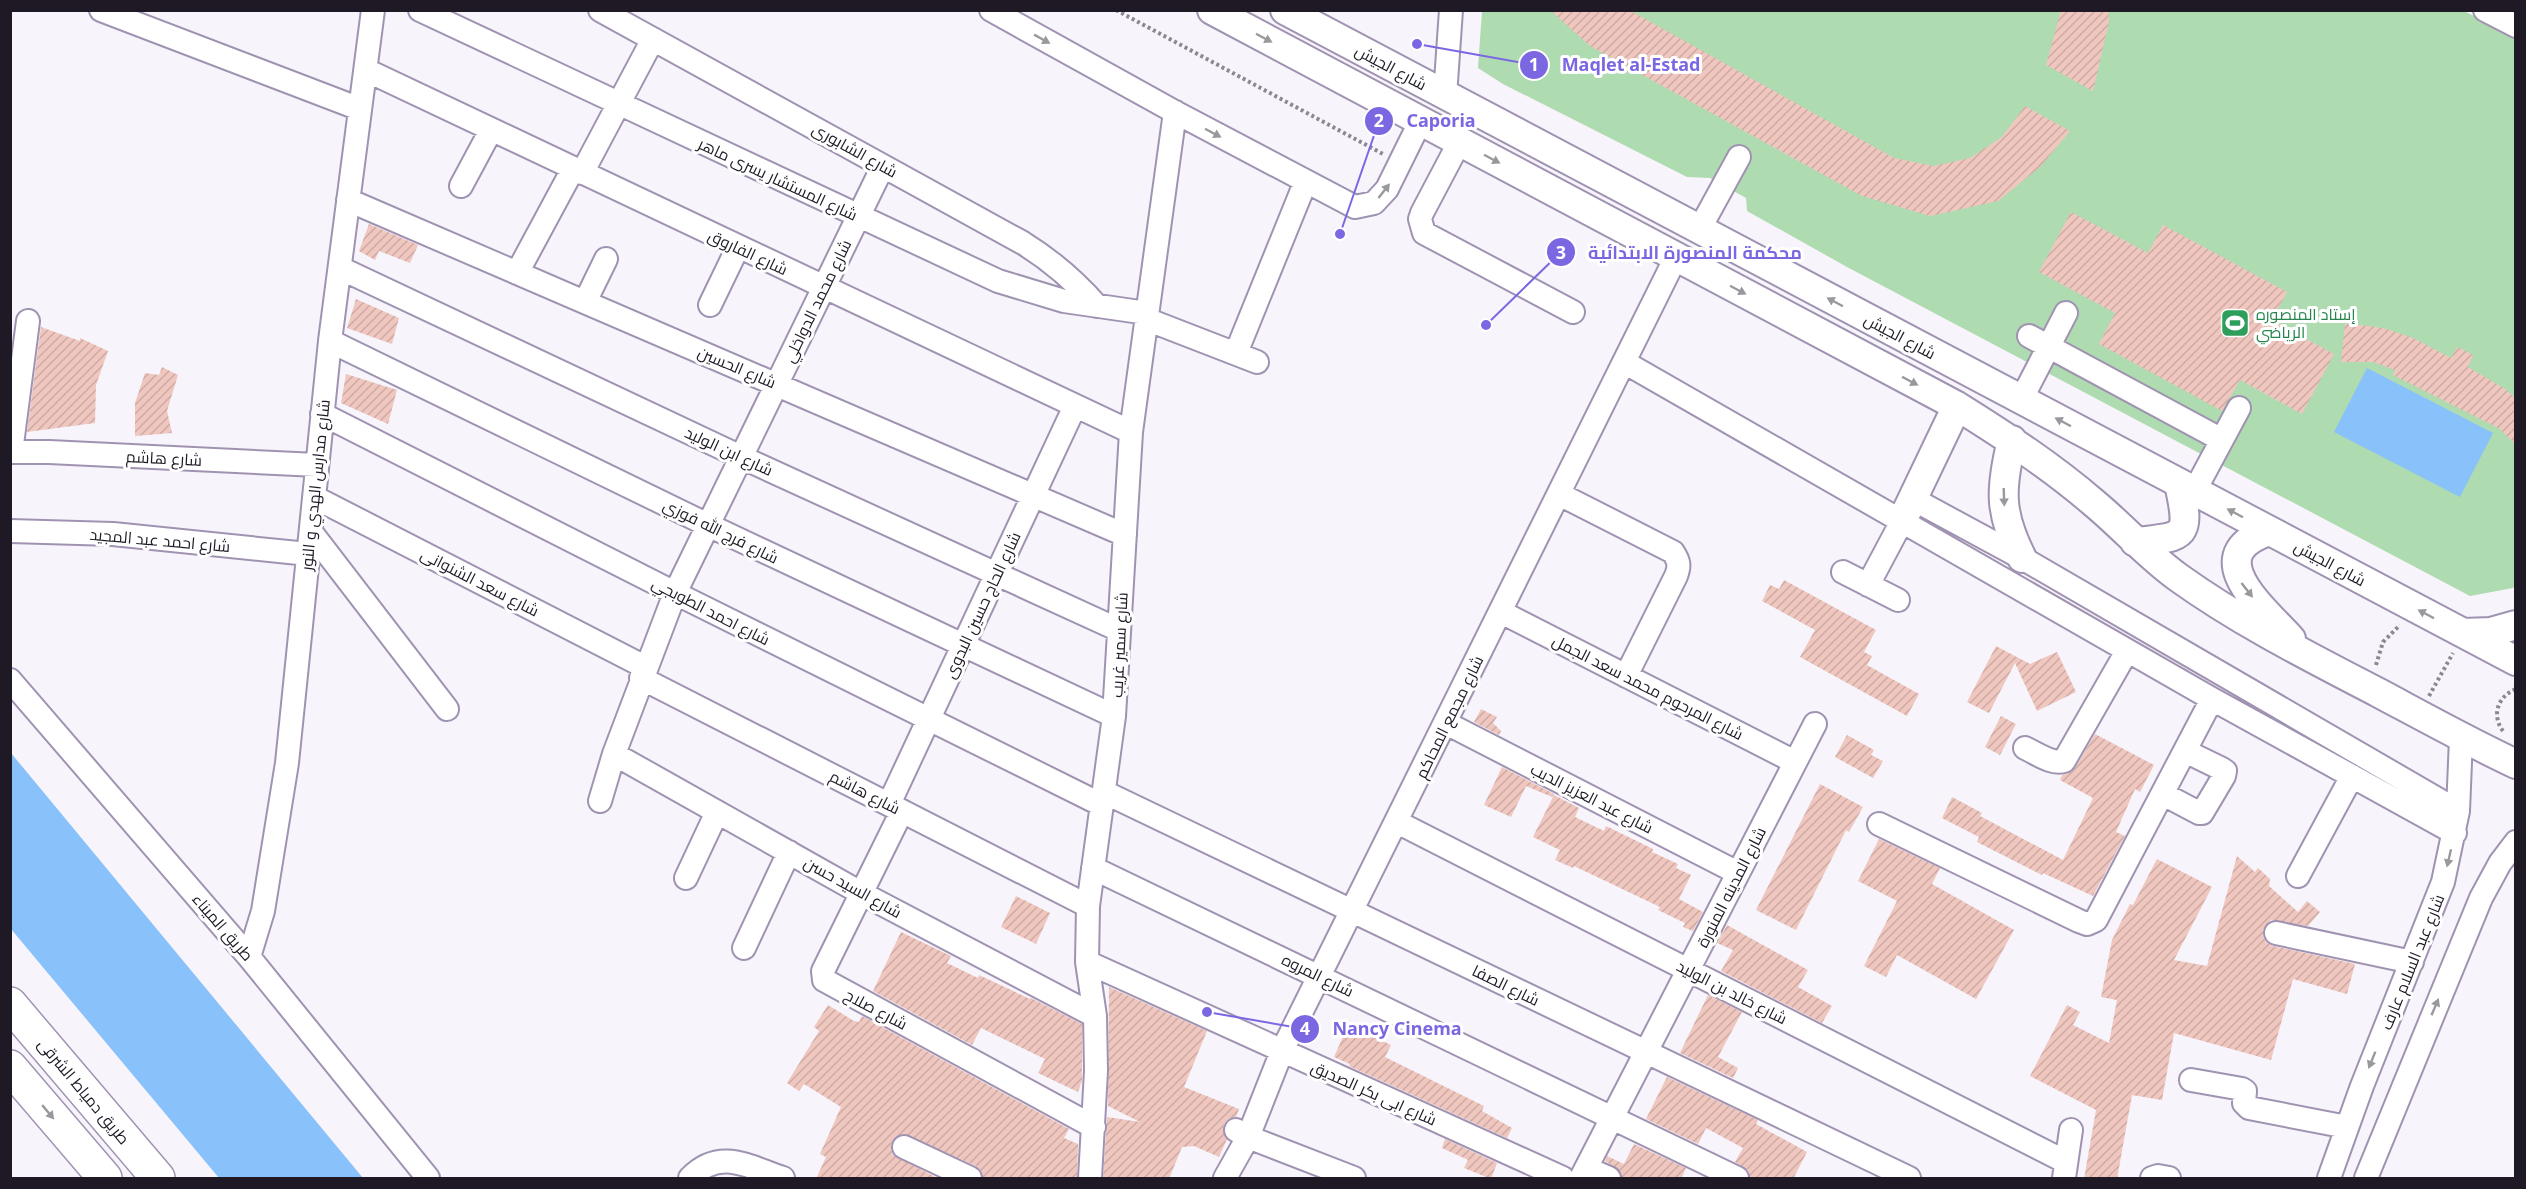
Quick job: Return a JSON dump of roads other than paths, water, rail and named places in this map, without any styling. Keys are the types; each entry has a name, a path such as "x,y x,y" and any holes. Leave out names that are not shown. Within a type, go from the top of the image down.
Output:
{"highway":[{"name":"طريق دمياط الشرقى","path":"10,1004 158,1179"},
{"path":"10,1067 105,1179"}],"main road":[{"name":"شارع الجيش","path":"1212,10 1957,406 2012,440 2055,471 2175,575 2218,605 2309,658 2516,764"},
{"name":"شارع الجيش","path":"1285,10 2516,661"},
{"path":"1907,510 1957,406"},
{"path":"2012,440 2004,470 2003,501 2008,532 2022,558"},
{"path":"2135,542 2172,538 2182,530 2186,519 2187,488"},
{"path":"2269,531 2253,536 2241,548 2236,563 2239,580 2248,593 2309,658"},
{"path":"2463,633 2491,632 2516,625"}],"street":[{"path":"101,10 360,109"},
{"name":"شارع مدارس الهدي و النور","path":"249,957 263,911 287,763 330,341 373,10"},
{"name":"شارع المستشار يسرى ماهر","path":"420,10 618,105 998,281 1030,293 1146,316 1257,362"},
{"name":"شارع الشابورى","path":"600,10 1023,243 1051,261 1076,282 1097,306"},
{"path":"991,10 1305,183 1355,207 1374,203 1387,189 1421,120"},
{"path":"1445,96 1451,10"},
{"path":"2485,10 2516,26"},
{"path":"517,273 618,105 653,39"},
{"name":"شارع الفاروق","path":"366,70 1131,432"},
{"name":"شارع سمير غريب","path":"1096,1176 1095,1017 1087,962 1088,906 1114,716 1131,432 1175,112"},
{"path":"461,186 491,130"},
{"path":"1460,141 1422,213 1420,219 1424,233 1573,312"},
{"path":"1699,230 1739,157"},
{"name":"شارع محمد الدواخلي","path":"600,801 643,673 675,593 883,166"},
{"path":"1236,353 1305,183"},
{"name":"شارع الحسين","path":"348,200 1125,535"},
{"path":"710,305 738,247"},
{"name":"شارع مجمع المحاكم","path":"1225,1179 1242,1133 1282,1051 1676,257"},
{"path":"585,302 606,260"},
{"name":"شارع ابن الوليد","path":"340,268 741,457 1119,630"},
{"path":"2021,400 2039,341 2066,313"},
{"path":"11,452 16,371 28,321"},
{"name":"شارع فرج الله فوزي","path":"330,341 708,525 1114,716"},
{"path":"2039,341 2222,440"},
{"path":"1624,362 1907,510 2022,558 2456,821"},
{"name":"شارع الحاج حسين البدوى","path":"895,807 928,718 1075,406"},
{"path":"2187,488 2222,440 2239,408"},
{"name":"شارع احمد الطوبجي","path":"322,414 928,718 1103,798"},
{"name":"شارع هاشم","path":"11,452 317,465"},
{"path":"1559,494 1673,552 1678,559 1679,568 1676,576 1626,676"},
{"name":"شارع سعد الشنوانى","path":"314,497 643,673"},
{"path":"1868,585 1907,510"},
{"path":"1907,510 2127,651 2352,776 2456,821"},
{"name":"شارع احمد عبد المجيد","path":"10,531 310,543"},
{"path":"310,543 447,710"},
{"path":"1843,572 1898,600"},
{"name":"شارع المرحوم محمد سعد الجمل","path":"1501,612 1795,762"},
{"path":"2025,748 2058,763 2064,761 2127,651"},
{"name":"شارع هاشم","path":"643,673 895,807 1088,906"},
{"name":"طريق الميناء","path":"10,680 249,957 428,1179"},
{"path":"1879,824 2087,924 2096,920 2102,913 2212,699"},
{"name":"شارع عبد العزيز الديب","path":"1446,723 1738,873"},
{"name":"شارع المدينه المنورة","path":"1584,1173 1815,723"},
{"name":"شارع عبد السلام عارف","path":"2329,1179 2362,1086 2443,882 2456,821 2462,738"},
{"path":"2163,794 2202,813 2224,776 2222,769 2185,751"},
{"name":"شارع السيد حسن","path":"614,754 861,893 1095,1017"},
{"path":"2298,876 2352,776"},
{"name":"شارع الصفا","path":"1103,798 1352,911 1909,1179"},
{"name":"شارع صلاح","path":"895,807 861,893 823,971 824,980 1094,1127"},
{"path":"686,878 717,812"},
{"name":"شارع خالد بن الوليد","path":"1397,822 1688,970 2065,1170"},
{"path":"2366,1179 2397,1098 2481,898 2508,863 2516,843"},
{"path":"744,948 789,852"},
{"name":"شارع المروه","path":"1093,868 1320,975 1737,1179"},
{"path":"2276,933 2412,962"},
{"name":"شارع ابى بكر الصديق","path":"1087,962 1563,1179"},
{"path":"2191,1080 2242,1089 2245,1091 2244,1104 2249,1108 2347,1127"},
{"path":"2362,1086 2397,1098"},
{"path":"2065,1170 2071,1130"},
{"path":"1242,1133 1354,1179"},
{"path":"904,1147 970,1179"},
{"path":"690,1179 709,1163 722,1160 735,1162 783,1179"},
{"path":"1584,1173 1609,1179"},
{"path":"2152,1179 2158,1176 2169,1179"}],"water":[{"path":"2367,368 2493,433 2460,497 2334,432"},
{"path":"11,753 363,1178 219,1178 11,929"}],"place":[{"name":"Maqlet al-Estad","path":"1417,44"},
{"name":"Caporia","path":"1340,234"},
{"name":"إستاد المنصوره الرياضي","path":"2235,323"},
{"name":"محكمة المنصورة الابتدائية","path":"1486,325"},
{"name":"Nancy Cinema","path":"1207,1012"}]}
